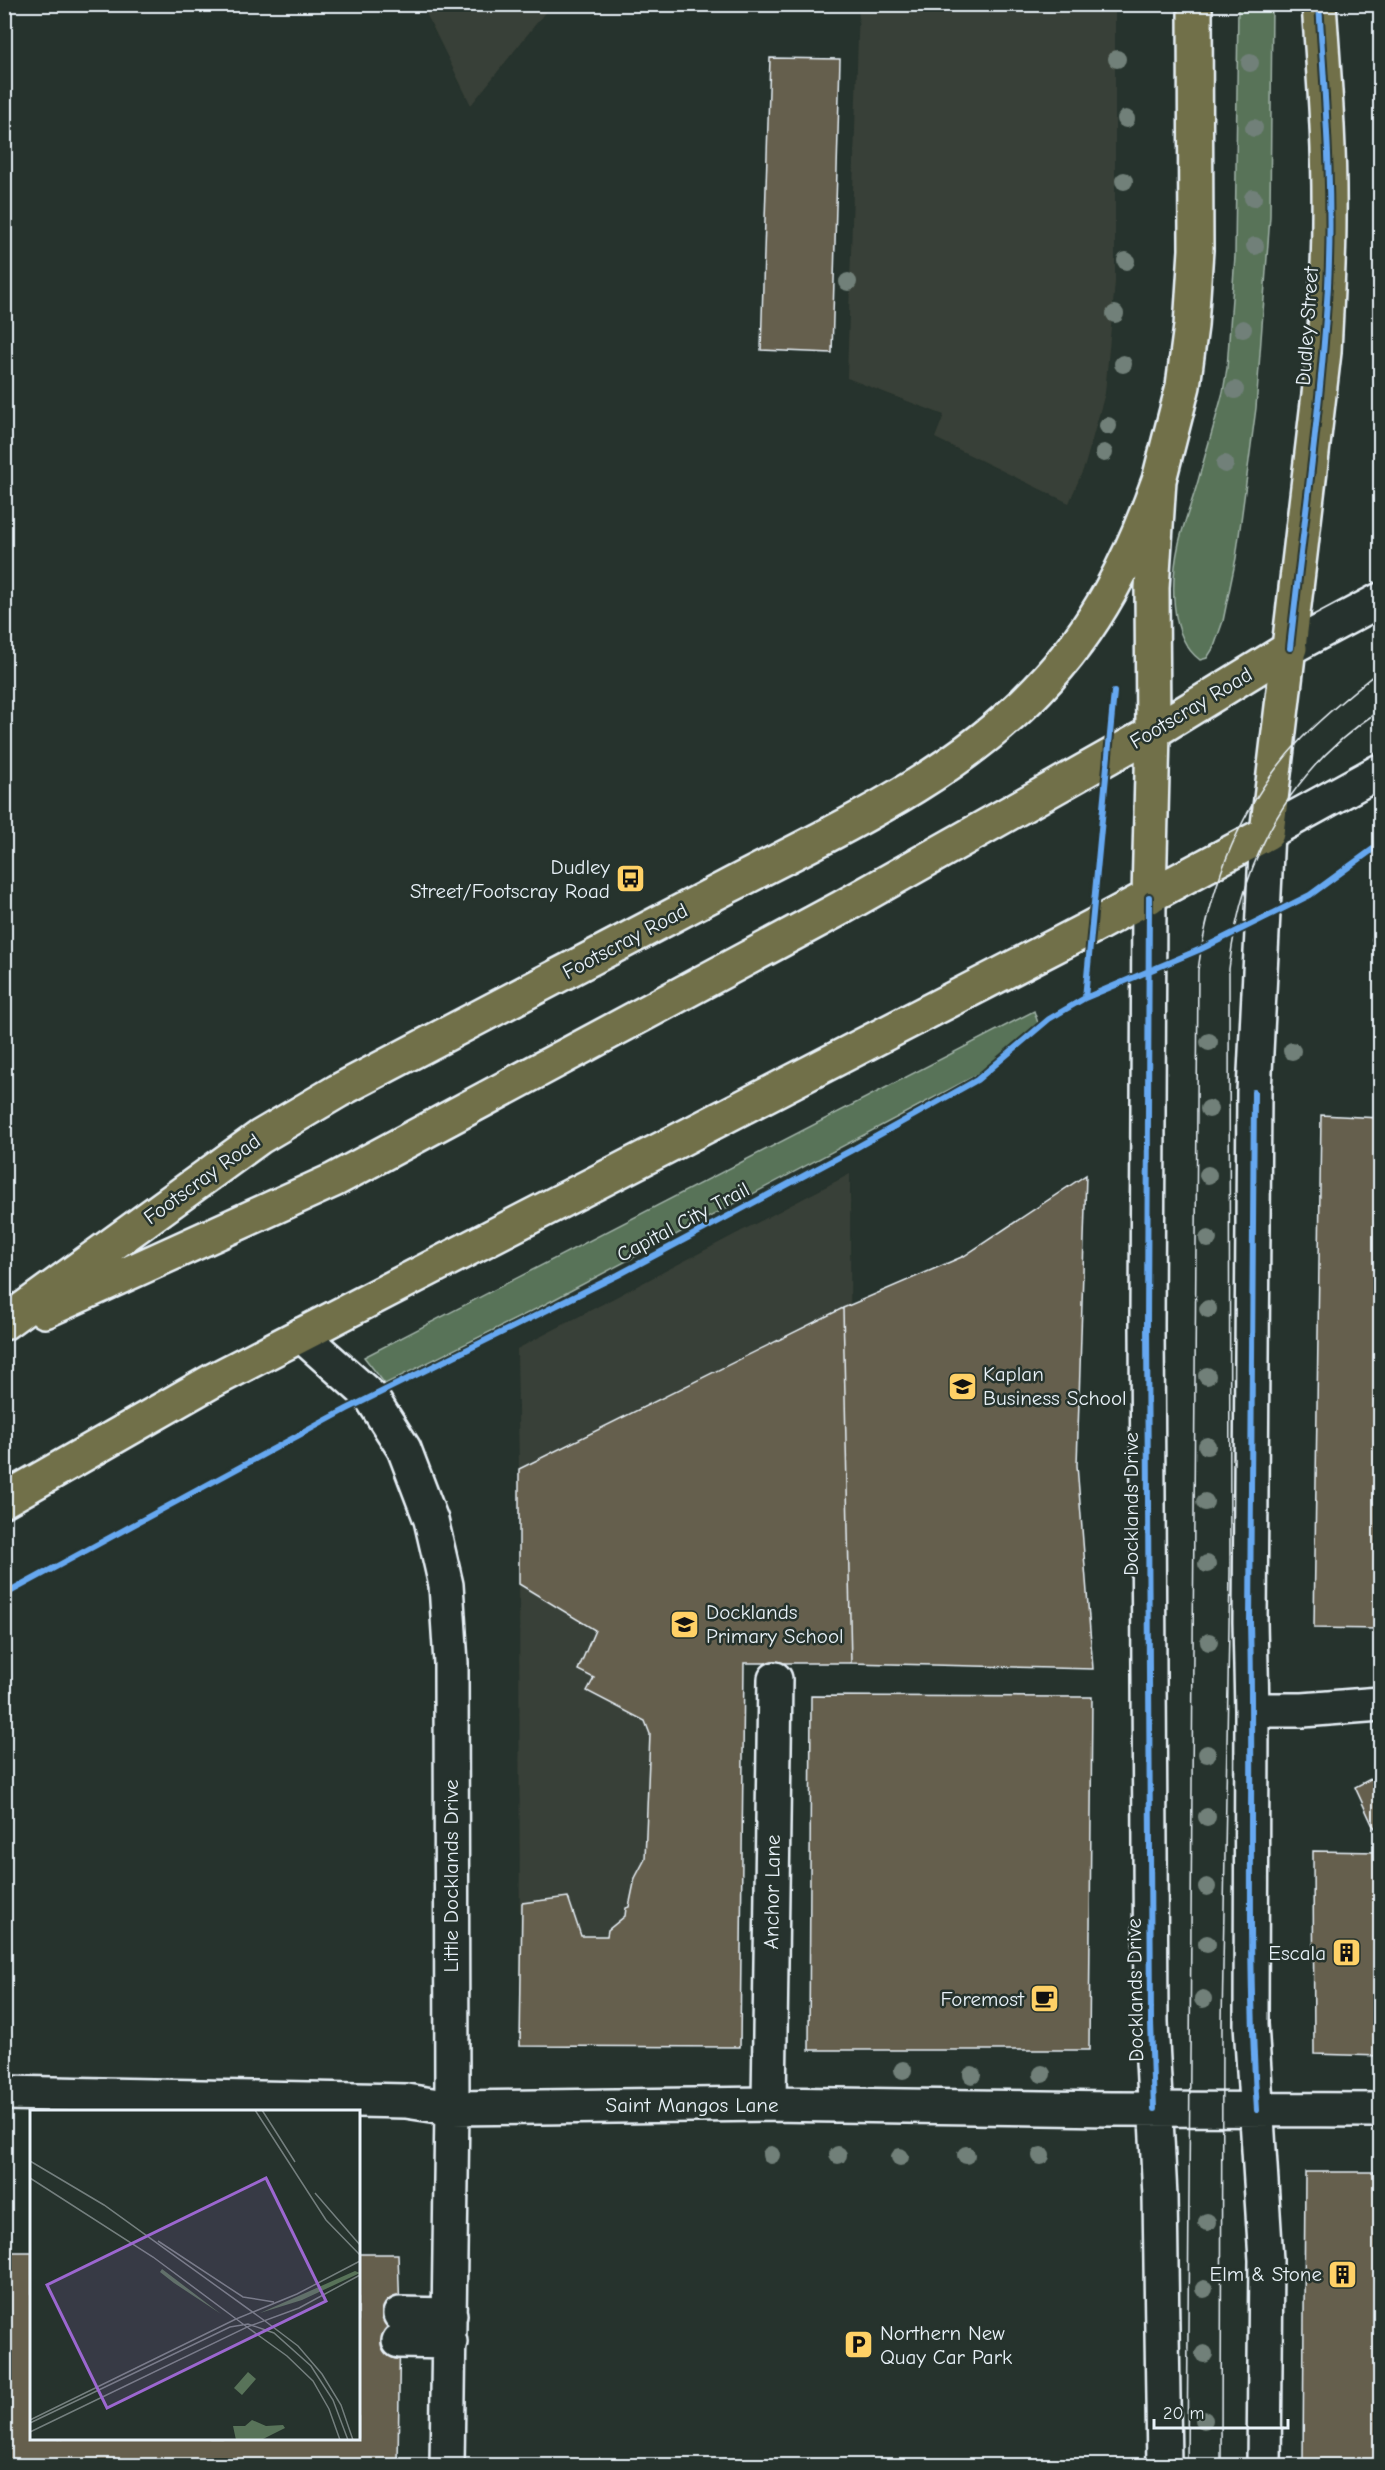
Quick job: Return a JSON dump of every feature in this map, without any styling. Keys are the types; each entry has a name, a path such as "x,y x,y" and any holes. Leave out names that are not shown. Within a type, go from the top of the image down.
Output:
{"main road":[{"path":"1149,897 1153,732 1152,588 1159,480 1182,386 1191,326 1196,232 1195,4"},
{"name":"Dudley Street","path":"1267,833 1324,352 1329,217 1319,4"},
{"name":"Footscray Road","path":"4,1323 260,1137 338,1091 888,802 981,742 1038,690 1081,640 1128,560 1159,480"},
{"name":"Footscray Road","path":"4,1329 334,1180 841,909 1153,732 1290,648"},
{"path":"4,1500 212,1381 1149,897 1267,833"}],"street":[{"path":"1290,648 1380,600"},
{"path":"1264,2466 1266,2260 1251,2024 1250,1622 1254,1092 1267,833 1380,771"},
{"name":"Docklands Drive","path":"1149,897 1147,1326 1151,1999 1154,2109 1160,2196 1164,2466"},
{"name":"Little Docklands Drive","path":"301,1335 371,1397 404,1449 431,1520 446,1585 451,1663 452,2108 447,2466"},
{"name":"Anchor Lane","path":"769,2104 775,1679"},
{"path":"1252,1710 1303,1710 1380,1704"},
{"name":"Saint Mangos Lane","path":"4,2093 406,2101 452,2108 769,2104 1380,2110"},
{"path":"400,2327 450,2328"}],"shaded area":[{"path":"422,5 551,5 471,105"},
{"path":"859,5 1115,5 1115,282 1105,393 1085,465 1069,503 935,438 944,415 847,378"},
{"name":"Docklands Primary School","path":"850,1174 851,1663 744,1663 740,2047 520,2046 517,1349"}],"green space":[{"path":"1238,5 1272,5 1270,216 1256,408 1236,558 1223,621 1214,647 1207,658 1200,660 1182,637 1177,622 1174,606 1174,573 1181,535 1220,403 1227,368 1235,256"},
{"path":"1034,1011 1040,1029 1020,1047 988,1069 538,1308 385,1384 364,1357"}],"building":[{"path":"770,58 840,59 832,353 761,350"},
{"path":"1380,916 1380,968 1372,939"},
{"path":"1380,916 1380,968 1372,939"},
{"path":"1321,1115 1380,1118 1380,1629 1314,1628"},
{"name":"Kaplan Business School","path":"1086,1175 1077,1465 1093,1669 851,1663 843,1308 964,1256"},
{"name":"Docklands Primary School","path":"843,1308 851,1663 744,1663 740,2047 520,2046 522,1903 568,1897 581,1936 607,1936 608,1930 625,1916 635,1878 645,1859 650,1734 645,1721 587,1691 594,1678 578,1670 595,1630 519,1584 519,1469"},
{"path":"811,1696 1092,1697 1089,2050 809,2050"},
{"path":"1380,1774 1380,1834 1372,1824 1355,1787"},
{"name":"Escala","path":"1313,1851 1380,1852 1380,2056 1314,2054"},
{"name":"Elm & Stone","path":"1305,2172 1380,2172 1380,2466 1303,2466"},
{"path":"4,2252 30,2252 30,2440 360,2440 360,2254 398,2254 400,2314 398,2466 4,2466"}],"tram line":[{"path":"1187,2466 1198,970 1203,938 1220,876 1231,846 1261,790 1301,739 1329,712 1380,670"},
{"path":"1221,2466 1222,2023 1230,1571 1229,969 1235,929 1245,891 1258,855 1274,822 1295,790 1319,761 1348,734 1380,710"}],"cycle path":[{"path":"1290,648 1316,422 1328,286 1329,181 1319,4"},
{"path":"1085,998 1114,692"},
{"name":"Capital City Trail","path":"4,1595 347,1409 618,1275 852,1150 977,1080 1049,1019 1085,998 1201,949 1310,895 1380,844"},
{"path":"1149,897 1147,1326 1151,2022 1154,2109"},
{"path":"1254,1092 1250,1622 1251,1927 1257,2110"}],"place":[{"name":"Dudley Street/Footscray Road","path":"631,879"},
{"name":"Kaplan Business School","path":"962,1386"},
{"name":"Docklands Primary School","path":"685,1624"},
{"name":"Escala","path":"1347,1953"},
{"name":"Foremost","path":"1045,1999"},
{"name":"Elm & Stone","path":"1343,2274"},
{"name":"Northern New Quay Car Park","path":"859,2345"}]}
